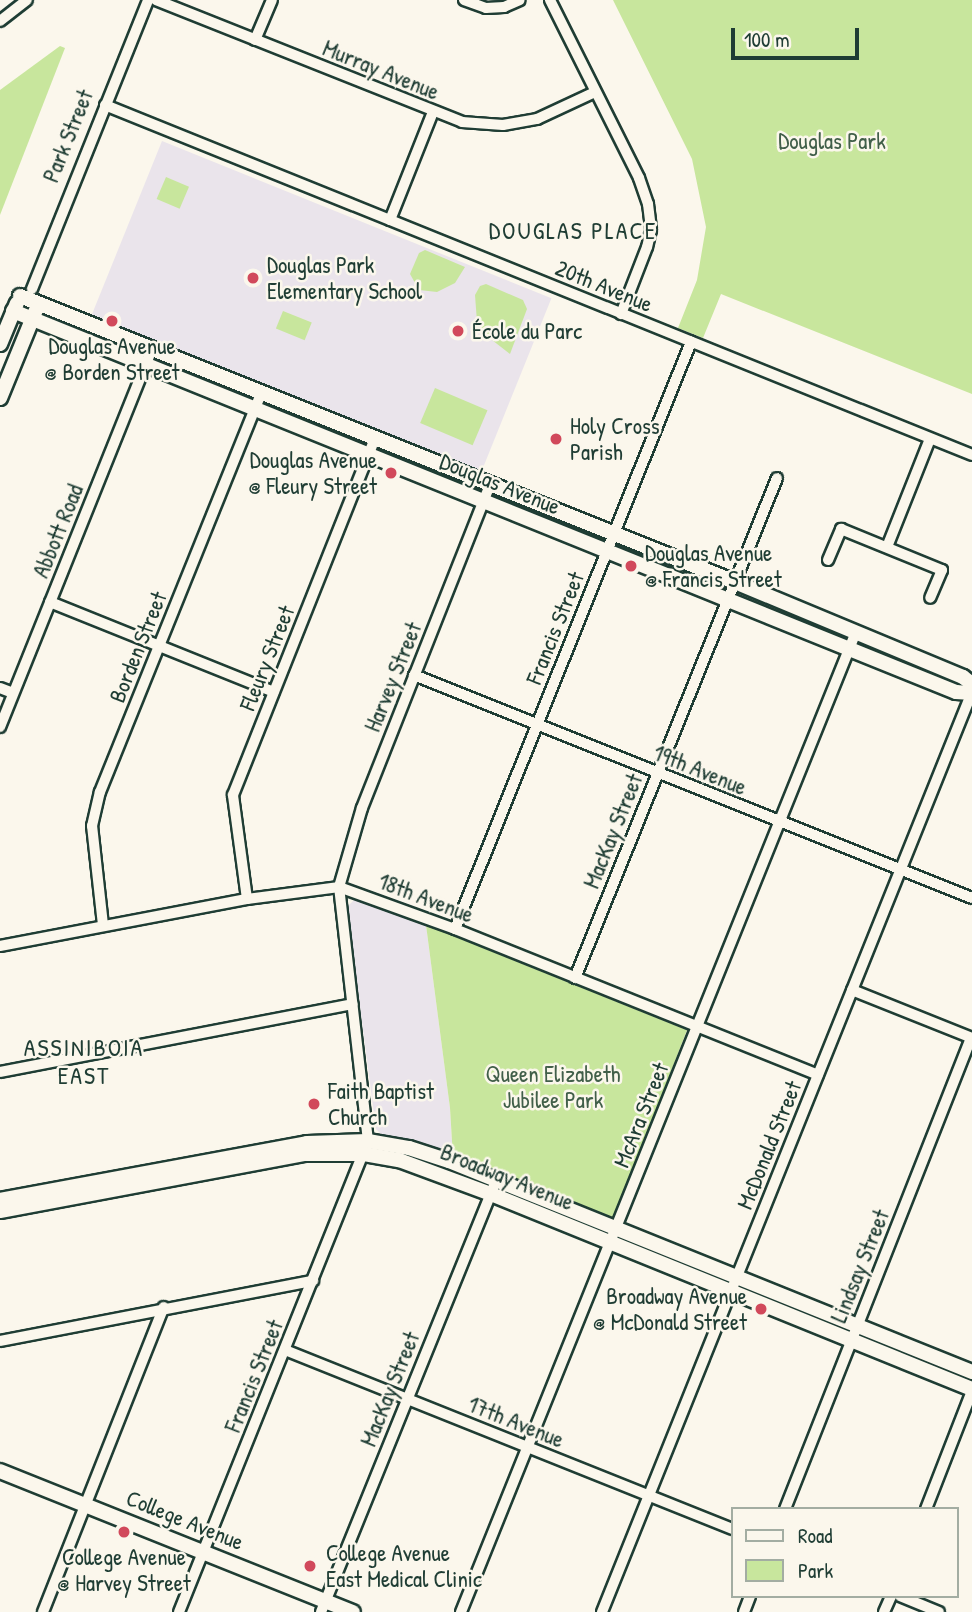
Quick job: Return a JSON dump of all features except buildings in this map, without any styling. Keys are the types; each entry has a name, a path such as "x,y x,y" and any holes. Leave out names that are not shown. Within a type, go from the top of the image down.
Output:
{"street":[{"path":"0,21 27,0"},
{"name":"Park Street","path":"0,344 13,312 26,292 148,0"},
{"name":"Murray Avenue","path":"156,0 462,122 516,123 537,119 595,92"},
{"path":"255,40 272,0"},
{"path":"464,0 486,8 504,7 520,0"},
{"path":"550,0 639,178 649,217 651,230 647,247 621,314"},
{"name":"20th Avenue","path":"105,105 972,456"},
{"path":"390,220 433,112"},
{"path":"0,398 39,303 26,292"},
{"name":"Douglas Avenue","path":"39,303 735,582 964,677 972,684"},
{"name":"Douglas Avenue","path":"13,312 956,692 972,693"},
{"name":"Francis Street","path":"455,929 691,342"},
{"name":"Abbott Road","path":"0,727 152,349"},
{"name":"Borden Street","path":"103,925 92,826 100,792 262,392"},
{"name":"Fleury Street","path":"247,899 233,795 375,438"},
{"path":"887,547 930,439"},
{"name":"MacKay Street","path":"575,978 777,478"},
{"name":"Harvey Street","path":"339,887 362,808 490,485"},
{"path":"828,560 841,529 942,570 930,598"},
{"path":"50,603 274,692"},
{"name":"McAra Street","path":"460,1612 856,632"},
{"name":"19th Avenue","path":"414,675 972,898"},
{"path":"0,688 13,693"},
{"name":"McDonald Street","path":"602,1612 972,693"},
{"path":"339,887 366,1148"},
{"name":"18th Avenue","path":"0,946 247,899 339,887 455,929 818,1075"},
{"path":"852,989 972,1038"},
{"path":"0,1072 353,1004"},
{"name":"Lindsay Street","path":"786,1507 972,1038"},
{"name":"Broadway Avenue","path":"0,1200 307,1143 366,1148 409,1148 611,1243 972,1390"},
{"name":"Francis Street","path":"179,1612 366,1148"},
{"name":"Broadway Avenue","path":"0,1211 304,1154 366,1148"},
{"name":"MacKay Street","path":"323,1606 493,1187"},
{"name":"Broadway Avenue","path":"493,1187 617,1229 972,1372"},
{"path":"0,1340 313,1281"},
{"path":"43,1612 164,1307"},
{"name":"17th Avenue","path":"285,1350 730,1528"},
{"path":"927,1507 972,1390"},
{"name":"College Avenue","path":"0,1471 204,1552 323,1606 353,1612"},
{"path":"905,1598 939,1612"}],"shaded area":[{"name":"Douglas Park Elementary School","path":"162,141 551,298 481,473 92,315"},
{"path":"356,898 426,925 450,1108 453,1158 387,1140 376,1129 347,907"}],"green space":[{"name":"Douglas Park","path":"613,0 972,0 972,394 721,294 703,338 678,328 697,280 706,227 692,159"},
{"path":"60,46 65,48 0,215 0,90"},
{"path":"166,177 189,187 180,209 157,199"},
{"path":"425,250 465,267 455,283 437,292 419,290 410,274 419,253"},
{"path":"486,284 523,300 527,309 510,354 483,333 477,322 475,295 480,286"},
{"path":"283,311 312,323 305,340 276,329"},
{"path":"435,388 487,410 473,445 420,423"},
{"name":"Queen Elizabeth Jubilee Park","path":"426,925 687,1030 612,1224 453,1158 450,1108"}],"place":[{"name":"Douglas Park Elementary School","path":"253,278"},
{"name":"Douglas Avenue @ Borden Street","path":"112,321"},
{"name":"École du Parc","path":"458,331"},
{"name":"Holy Cross Parish","path":"556,439"},
{"name":"Douglas Avenue @ Fleury Street","path":"391,473"},
{"name":"Douglas Avenue @ Francis Street","path":"631,566"},
{"name":"Faith Baptist Church","path":"314,1104"},
{"name":"Broadway Avenue @ McDonald Street","path":"761,1309"},
{"name":"College Avenue @ Harvey Street","path":"124,1532"},
{"name":"College Avenue East Medical Clinic","path":"310,1566"}],"district":[{"name":"DOUGLAS PLACE","path":"573,231"},
{"name":"ASSINIBOIA EAST","path":"84,1062"}]}
